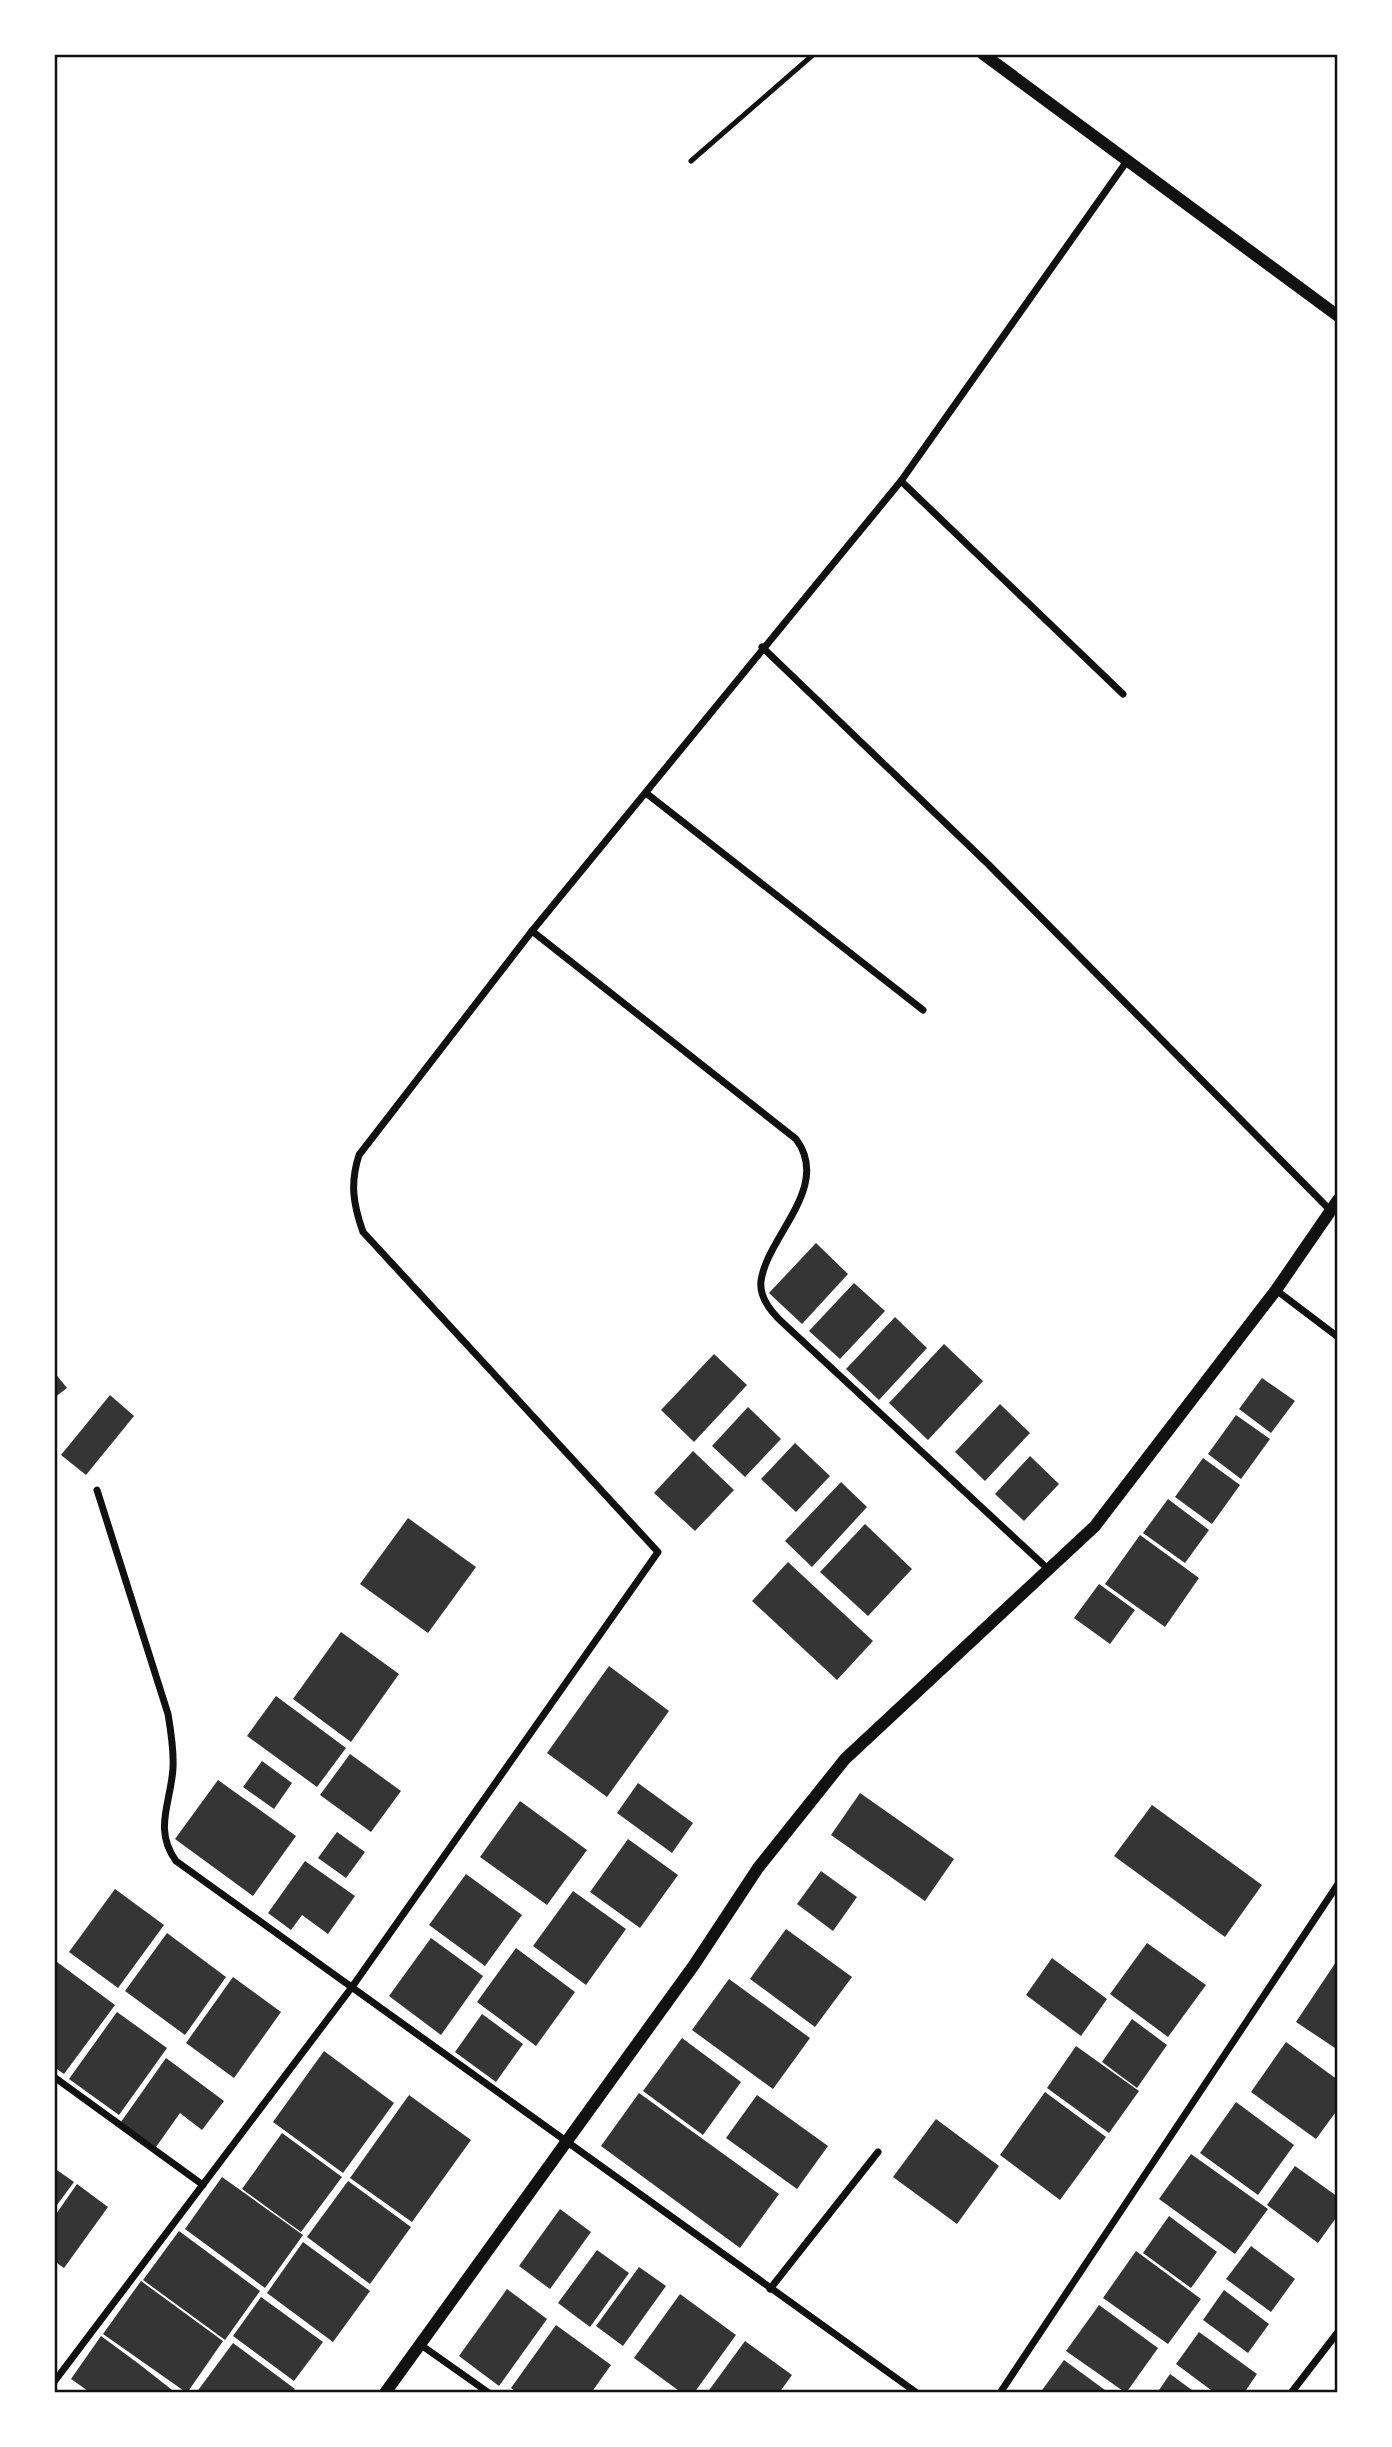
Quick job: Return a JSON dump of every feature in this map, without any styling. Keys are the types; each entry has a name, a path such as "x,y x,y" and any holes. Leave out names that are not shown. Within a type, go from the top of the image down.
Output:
{"street":[{"path":"983,54 1338,316"},
{"path":"54,2382 352,1987 658,1552 363,1232 356,1214 353,1176 359,1155 532,931 762,647 901,481 1127,161"},
{"path":"901,481 1124,694"},
{"path":"385,2393 694,1965 758,1868 845,1759 1095,1526 1276,1290 1334,1205 988,864 762,647"},
{"path":"646,793 923,1010"},
{"path":"532,931 796,1139 804,1150 806,1171 795,1213 764,1270 761,1283 766,1302 783,1323 1048,1569"},
{"path":"1276,1290 1338,1337"},
{"path":"97,1490 168,1714 173,1746 170,1794 163,1820 167,1849 186,1871 567,2140 917,2393"},
{"path":"1000,2393 1338,1884"},
{"path":"54,2077 203,2185"},
{"path":"770,2289 878,2152"},
{"path":"1291,2393 1338,2332"},
{"path":"421,2345 489,2393"}],"lane":[{"path":"691,161 814,54"}],"building":[{"path":"816,1243 848,1274 802,1324 769,1293"},
{"path":"854,1283 885,1311 840,1359 809,1331"},
{"path":"895,1317 927,1348 879,1400 846,1369"},
{"path":"944,1344 983,1381 928,1440 889,1403"},
{"path":"714,1354 747,1385 694,1442 661,1410"},
{"path":"54,1372 67,1388 54,1398"},
{"path":"1262,1378 1295,1401 1271,1433 1239,1409"},
{"path":"110,1395 134,1416 86,1475 61,1455"},
{"path":"1000,1404 1030,1433 985,1481 955,1452"},
{"path":"748,1407 781,1439 745,1477 712,1446"},
{"path":"1236,1415 1270,1439 1241,1479 1208,1454"},
{"path":"795,1443 830,1476 796,1512 761,1479"},
{"path":"693,1451 734,1490 695,1531 654,1493"},
{"path":"1030,1456 1059,1484 1024,1521 995,1494"},
{"path":"1203,1458 1240,1485 1212,1524 1175,1497"},
{"path":"841,1482 867,1507 812,1567 785,1541"},
{"path":"1168,1499 1209,1530 1185,1563 1143,1533"},
{"path":"408,1518 476,1567 428,1633 360,1584"},
{"path":"865,1524 912,1569 868,1616 820,1572"},
{"path":"1140,1535 1199,1578 1165,1627 1105,1584"},
{"path":"788,1562 873,1641 837,1680 752,1601"},
{"path":"1099,1584 1135,1610 1110,1644 1074,1618"},
{"path":"341,1632 399,1674 351,1742 293,1699"},
{"path":"609,1666 669,1711 607,1797 547,1753"},
{"path":"276,1696 346,1748 317,1787 247,1736"},
{"path":"350,1754 401,1791 371,1832 320,1795"},
{"path":"262,1761 292,1783 274,1809 243,1787"},
{"path":"218,1780 296,1836 253,1896 175,1839"},
{"path":"638,1783 693,1823 672,1853 617,1813"},
{"path":"860,1793 954,1859 925,1901 831,1835"},
{"path":"520,1801 587,1850 547,1905 480,1857"},
{"path":"1152,1805 1262,1885 1225,1937 1114,1856"},
{"path":"337,1832 365,1852 346,1878 318,1858"},
{"path":"628,1839 678,1875 640,1928 590,1892"},
{"path":"305,1861 355,1896 328,1934 302,1915 291,1930 268,1913"},
{"path":"821,1871 857,1897 833,1931 797,1904"},
{"path":"466,1874 522,1915 485,1966 429,1925"},
{"path":"115,1889 164,1925 118,1988 69,1952"},
{"path":"573,1891 626,1929 586,1985 533,1946"},
{"path":"786,1929 852,1977 815,2027 750,1979"},
{"path":"167,1933 226,1977 185,2035 125,1991"},
{"path":"431,1938 483,1976 441,2035 389,1996"},
{"path":"1147,1943 1206,1985 1168,2037 1110,1994"},
{"path":"516,1948 575,1992 536,2046 477,2002"},
{"path":"1052,1958 1107,1999 1081,2036 1026,1995"},
{"path":"1338,1959 1338,2050 1296,2022"},
{"path":"57,1962 115,2005 64,2074 54,2067"},
{"path":"233,1977 281,2012 234,2078 186,2043"},
{"path":"729,1979 810,2038 773,2089 692,2030"},
{"path":"117,2012 167,2048 119,2115 69,2079"},
{"path":"482,2014 523,2044 496,2082 455,2052"},
{"path":"1132,2019 1167,2045 1137,2088 1102,2062"},
{"path":"682,2038 741,2082 703,2135 643,2091"},
{"path":"1286,2042 1338,2080 1338,2109 1316,2139 1251,2092"},
{"path":"1076,2046 1139,2091 1109,2133 1047,2088"},
{"path":"324,2051 394,2103 343,2173 273,2122"},
{"path":"166,2058 224,2101 202,2130 180,2113 156,2147 121,2122"},
{"path":"1045,2092 1106,2137 1060,2200 1000,2155"},
{"path":"639,2093 779,2194 740,2248 601,2146"},
{"path":"409,2095 471,2140 412,2222 350,2178"},
{"path":"757,2095 828,2146 797,2189 726,2138"},
{"path":"1236,2102 1294,2145 1258,2195 1200,2153"},
{"path":"936,2119 999,2166 957,2224 893,2177"},
{"path":"282,2133 342,2177 301,2232 242,2189"},
{"path":"1191,2154 1268,2209 1235,2254 1159,2199"},
{"path":"1295,2166 1338,2197 1338,2215 1318,2243 1267,2205"},
{"path":"54,2168 74,2182 54,2209"},
{"path":"222,2177 303,2235 265,2288 185,2229"},
{"path":"348,2181 411,2227 370,2284 307,2237"},
{"path":"77,2184 108,2207 64,2268 54,2261 54,2217"},
{"path":"560,2209 591,2232 550,2289 519,2266"},
{"path":"1169,2216 1217,2252 1191,2288 1143,2253"},
{"path":"179,2231 260,2291 225,2340 143,2280"},
{"path":"303,2242 370,2291 333,2342 267,2293"},
{"path":"1251,2246 1295,2279 1271,2312 1226,2279"},
{"path":"597,2250 629,2273 590,2327 558,2303"},
{"path":"1136,2251 1201,2299 1168,2344 1103,2298"},
{"path":"639,2267 666,2286 623,2346 596,2326"},
{"path":"141,2281 223,2341 187,2393 103,2334"},
{"path":"507,2289 547,2319 499,2386 459,2356"},
{"path":"1224,2290 1269,2324 1248,2353 1203,2320"},
{"path":"680,2294 736,2335 694,2393 682,2393 634,2358"},
{"path":"261,2297 323,2342 294,2381 233,2336"},
{"path":"1099,2305 1158,2348 1126,2393 1066,2351"},
{"path":"556,2325 611,2365 591,2393 518,2393 511,2388"},
{"path":"1199,2332 1257,2374 1244,2393 1215,2393 1176,2364"},
{"path":"101,2336 176,2393 91,2393 71,2379"},
{"path":"745,2341 792,2375 779,2393 707,2393"},
{"path":"233,2343 295,2389 292,2393 196,2393"},
{"path":"1064,2360 1109,2393 1040,2393"},
{"path":"1170,2374 1196,2393 1157,2393"}]}
